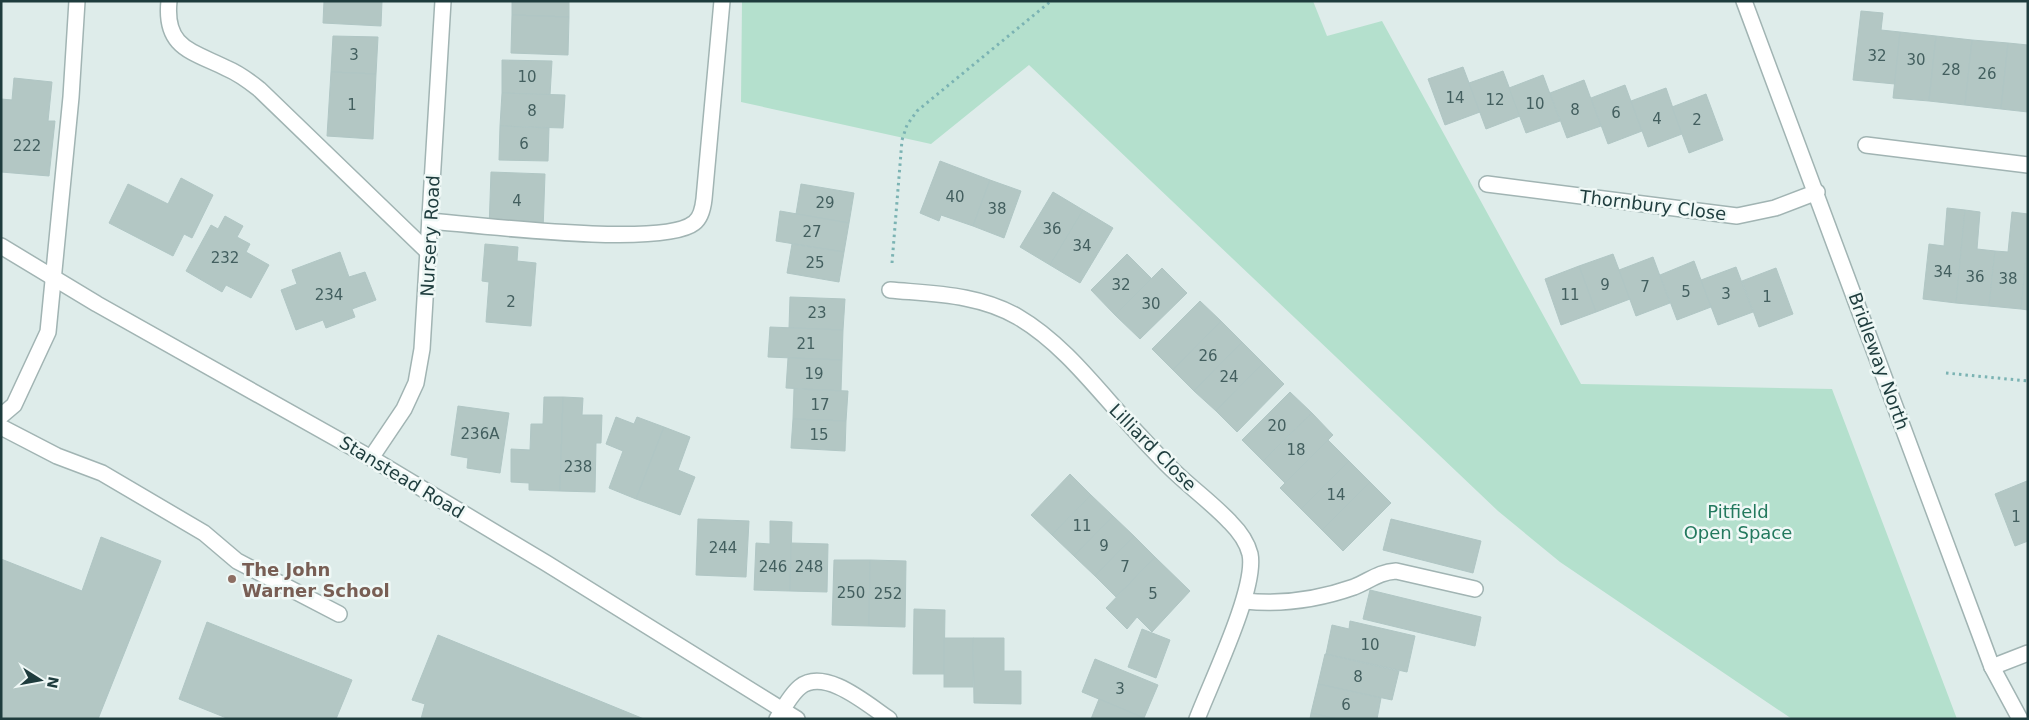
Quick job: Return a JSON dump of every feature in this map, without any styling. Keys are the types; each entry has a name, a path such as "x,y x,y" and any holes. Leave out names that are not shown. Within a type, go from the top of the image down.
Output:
{"street":[{"path":"1,416 14,405 48,332 71,97 77,1"},
{"path":"169,1 170,30 184,48 226,68 259,89 429,253"},
{"name":"Nursery Road","path":"371,458 404,409 416,384 426,316 443,1"},
{"path":"430,221 621,235 670,232 694,223 703,209 722,1"},
{"name":"Bridleway North","path":"1744,1 1817,192 1992,667 2020,719"},
{"path":"1866,145 2028,165"},
{"name":"Thornbury Close","path":"1487,184 1737,216 1775,208 1817,192"},
{"name":"Stanstead Road","path":"1,246 52,278 371,458 780,714 797,719"},
{"name":"Lilliard Close","path":"890,290 960,296 980,301 1019,317 1068,358 1176,473 1230,522 1246,542 1251,567 1244,601 1197,719"},
{"path":"1,427 58,456 102,474 204,533 237,561 339,614"},
{"path":"1244,601 1278,604 1310,599 1356,586 1386,572 1396,571 1474,589"},
{"path":"1992,667 2028,653"},
{"path":"780,714 800,687 812,682 828,683 845,690 889,719"}],"path":[{"path":"890,290 900,158 907,125 917,111 1051,1"},
{"path":"1946,373 2028,381"}],"green space":[{"name":"Pitfield Open Space","path":"742,1 1313,1 1327,36 1382,21 1581,384 1832,389 1957,719 1792,719 1560,562 1498,511 1029,65 931,144 741,102"}],"building":[{"path":"324,1 382,1 381,26 323,23"},
{"path":"512,1 569,1 569,17 512,15"},
{"path":"1861,11 1883,13 1881,30 1900,32 1895,84 1853,80"},
{"path":"512,15 569,17 568,55 511,53"},
{"path":"1900,32 1936,36 1929,101 1893,98"},
{"path":"333,36 378,37 376,74 331,72"},
{"path":"1936,36 1972,40 1965,105 1929,101"},
{"path":"1972,40 2008,43 2001,109 1965,105"},
{"path":"2008,43 2028,45 2028,112 2001,109"},
{"path":"502,60 552,61 550,95 502,93"},
{"path":"1463,67 1480,112 1445,125 1428,79"},
{"path":"1503,71 1520,116 1486,129 1469,83"},
{"path":"331,72 376,74 373,139 327,136"},
{"path":"1543,75 1560,121 1526,133 1509,88"},
{"path":"14,78 52,82 48,121 55,121 49,176 1,172 1,99 12,100"},
{"path":"1584,80 1601,126 1567,138 1550,93"},
{"path":"1625,85 1642,131 1608,144 1591,98"},
{"path":"1666,88 1682,134 1648,147 1631,101"},
{"path":"502,93 565,95 563,128 500,126"},
{"path":"1706,94 1723,140 1689,153 1672,107"},
{"path":"500,126 549,128 548,161 499,160"},
{"path":"940,161 990,180 973,226 941,215 939,221 920,213"},
{"path":"491,172 545,174 543,231 489,229"},
{"path":"181,178 213,195 192,238 184,234 173,256 109,223 128,184 168,204"},
{"path":"990,180 1021,191 1004,238 973,226"},
{"path":"801,184 854,193 849,223 796,214"},
{"path":"1053,192 1083,210 1050,265 1020,247"},
{"path":"1947,208 1965,210 1956,303 1923,299 1929,244 1944,246"},
{"path":"1083,210 1113,228 1080,283 1050,265"},
{"path":"1965,210 1980,212 1977,249 1995,251 1989,306 1956,303"},
{"path":"780,211 849,223 844,252 776,241"},
{"path":"2012,212 2028,214 2028,238 2021,309 1989,306 1995,251 2008,252"},
{"path":"225,216 243,226 237,237 250,244 246,252 269,265 251,298 226,285 222,292 186,271 211,225 218,229"},
{"path":"2028,238 2028,310 2021,309"},
{"path":"485,244 518,247 517,261 536,263 531,326 486,322 489,282 482,281"},
{"path":"792,244 844,252 839,282 787,273"},
{"path":"340,252 349,277 365,272 376,300 352,309 355,317 326,328 323,320 296,330 281,290 297,284 292,270"},
{"path":"1127,254 1152,279 1115,315 1091,290"},
{"path":"1613,254 1630,299 1596,312 1579,266"},
{"path":"1653,257 1670,303 1636,316 1619,270"},
{"path":"1694,261 1711,307 1677,320 1660,275"},
{"path":"1579,266 1596,312 1561,325 1545,279"},
{"path":"1736,267 1753,312 1718,325 1701,280"},
{"path":"1162,268 1187,293 1140,339 1115,315"},
{"path":"1776,268 1793,314 1759,327 1742,281"},
{"path":"790,297 845,299 843,330 789,328"},
{"path":"1200,301 1221,321 1173,370 1152,349"},
{"path":"1221,321 1242,342 1194,391 1173,370"},
{"path":"770,327 843,330 842,360 768,357"},
{"path":"1242,342 1263,363 1216,411 1194,391"},
{"path":"788,358 842,360 841,391 786,388"},
{"path":"1263,363 1284,384 1237,432 1216,411"},
{"path":"794,389 848,391 846,421 793,419"},
{"path":"1290,392 1312,413 1263,461 1242,440"},
{"path":"544,397 563,397 560,491 529,490 529,483 511,482 511,449 530,450 531,424 543,424"},
{"path":"563,397 583,398 582,415 602,415 601,443 596,443 595,492 560,491"},
{"path":"458,406 509,413 500,473 467,468 468,458 451,455"},
{"path":"1312,413 1333,435 1285,483 1263,461"},
{"path":"616,417 634,424 637,417 664,427 636,499 609,488 623,451 606,444"},
{"path":"793,419 846,421 845,451 791,448"},
{"path":"664,427 690,437 678,470 695,477 680,515 636,499"},
{"path":"1328,440 1349,461 1301,509 1280,488"},
{"path":"1349,461 1370,482 1322,530 1301,509"},
{"path":"1070,474 1091,495 1052,535 1031,515"},
{"path":"2027,481 2028,541 2015,546 1995,494"},
{"path":"1370,482 1391,503 1343,551 1322,530"},
{"path":"1091,495 1113,516 1074,556 1052,535"},
{"path":"1113,516 1134,536 1095,576 1074,556"},
{"path":"698,519 749,521 746,577 696,575"},
{"path":"1391,519 1481,541 1473,573 1383,550"},
{"path":"770,521 792,522 790,591 754,590 756,543 770,544"},
{"path":"1134,536 1155,557 1116,597 1095,576"},
{"path":"101,537 161,561 98,719 1,719 1,559 82,591"},
{"path":"791,543 828,544 827,592 790,591"},
{"path":"1155,557 1190,591 1152,632 1137,617 1127,629 1106,608"},
{"path":"834,560 870,560 869,626 832,625"},
{"path":"870,560 906,561 905,627 869,626"},
{"path":"1370,590 1481,617 1475,646 1363,619"},
{"path":"914,609 945,610 944,674 913,674"},
{"path":"1350,621 1415,636 1407,672 1326,654 1332,625 1349,629"},
{"path":"207,622 352,680 336,719 229,719 179,699"},
{"path":"1142,629 1170,640 1156,678 1128,667"},
{"path":"438,635 644,719 421,719 425,704 412,700"},
{"path":"944,638 973,638 973,687 944,687"},
{"path":"973,638 1004,638 1004,671 1021,671 1021,704 974,703"},
{"path":"1325,654 1399,671 1392,700 1318,684"},
{"path":"1095,659 1158,685 1144,718 1082,692"},
{"path":"1318,684 1381,698 1377,719 1337,719 1311,713"},
{"path":"1099,699 1144,718 1144,719 1091,719"},
{"path":"1311,713 1337,719 1310,719"}],"place":[{"name":"The John Warner School","path":"232,579"}]}
